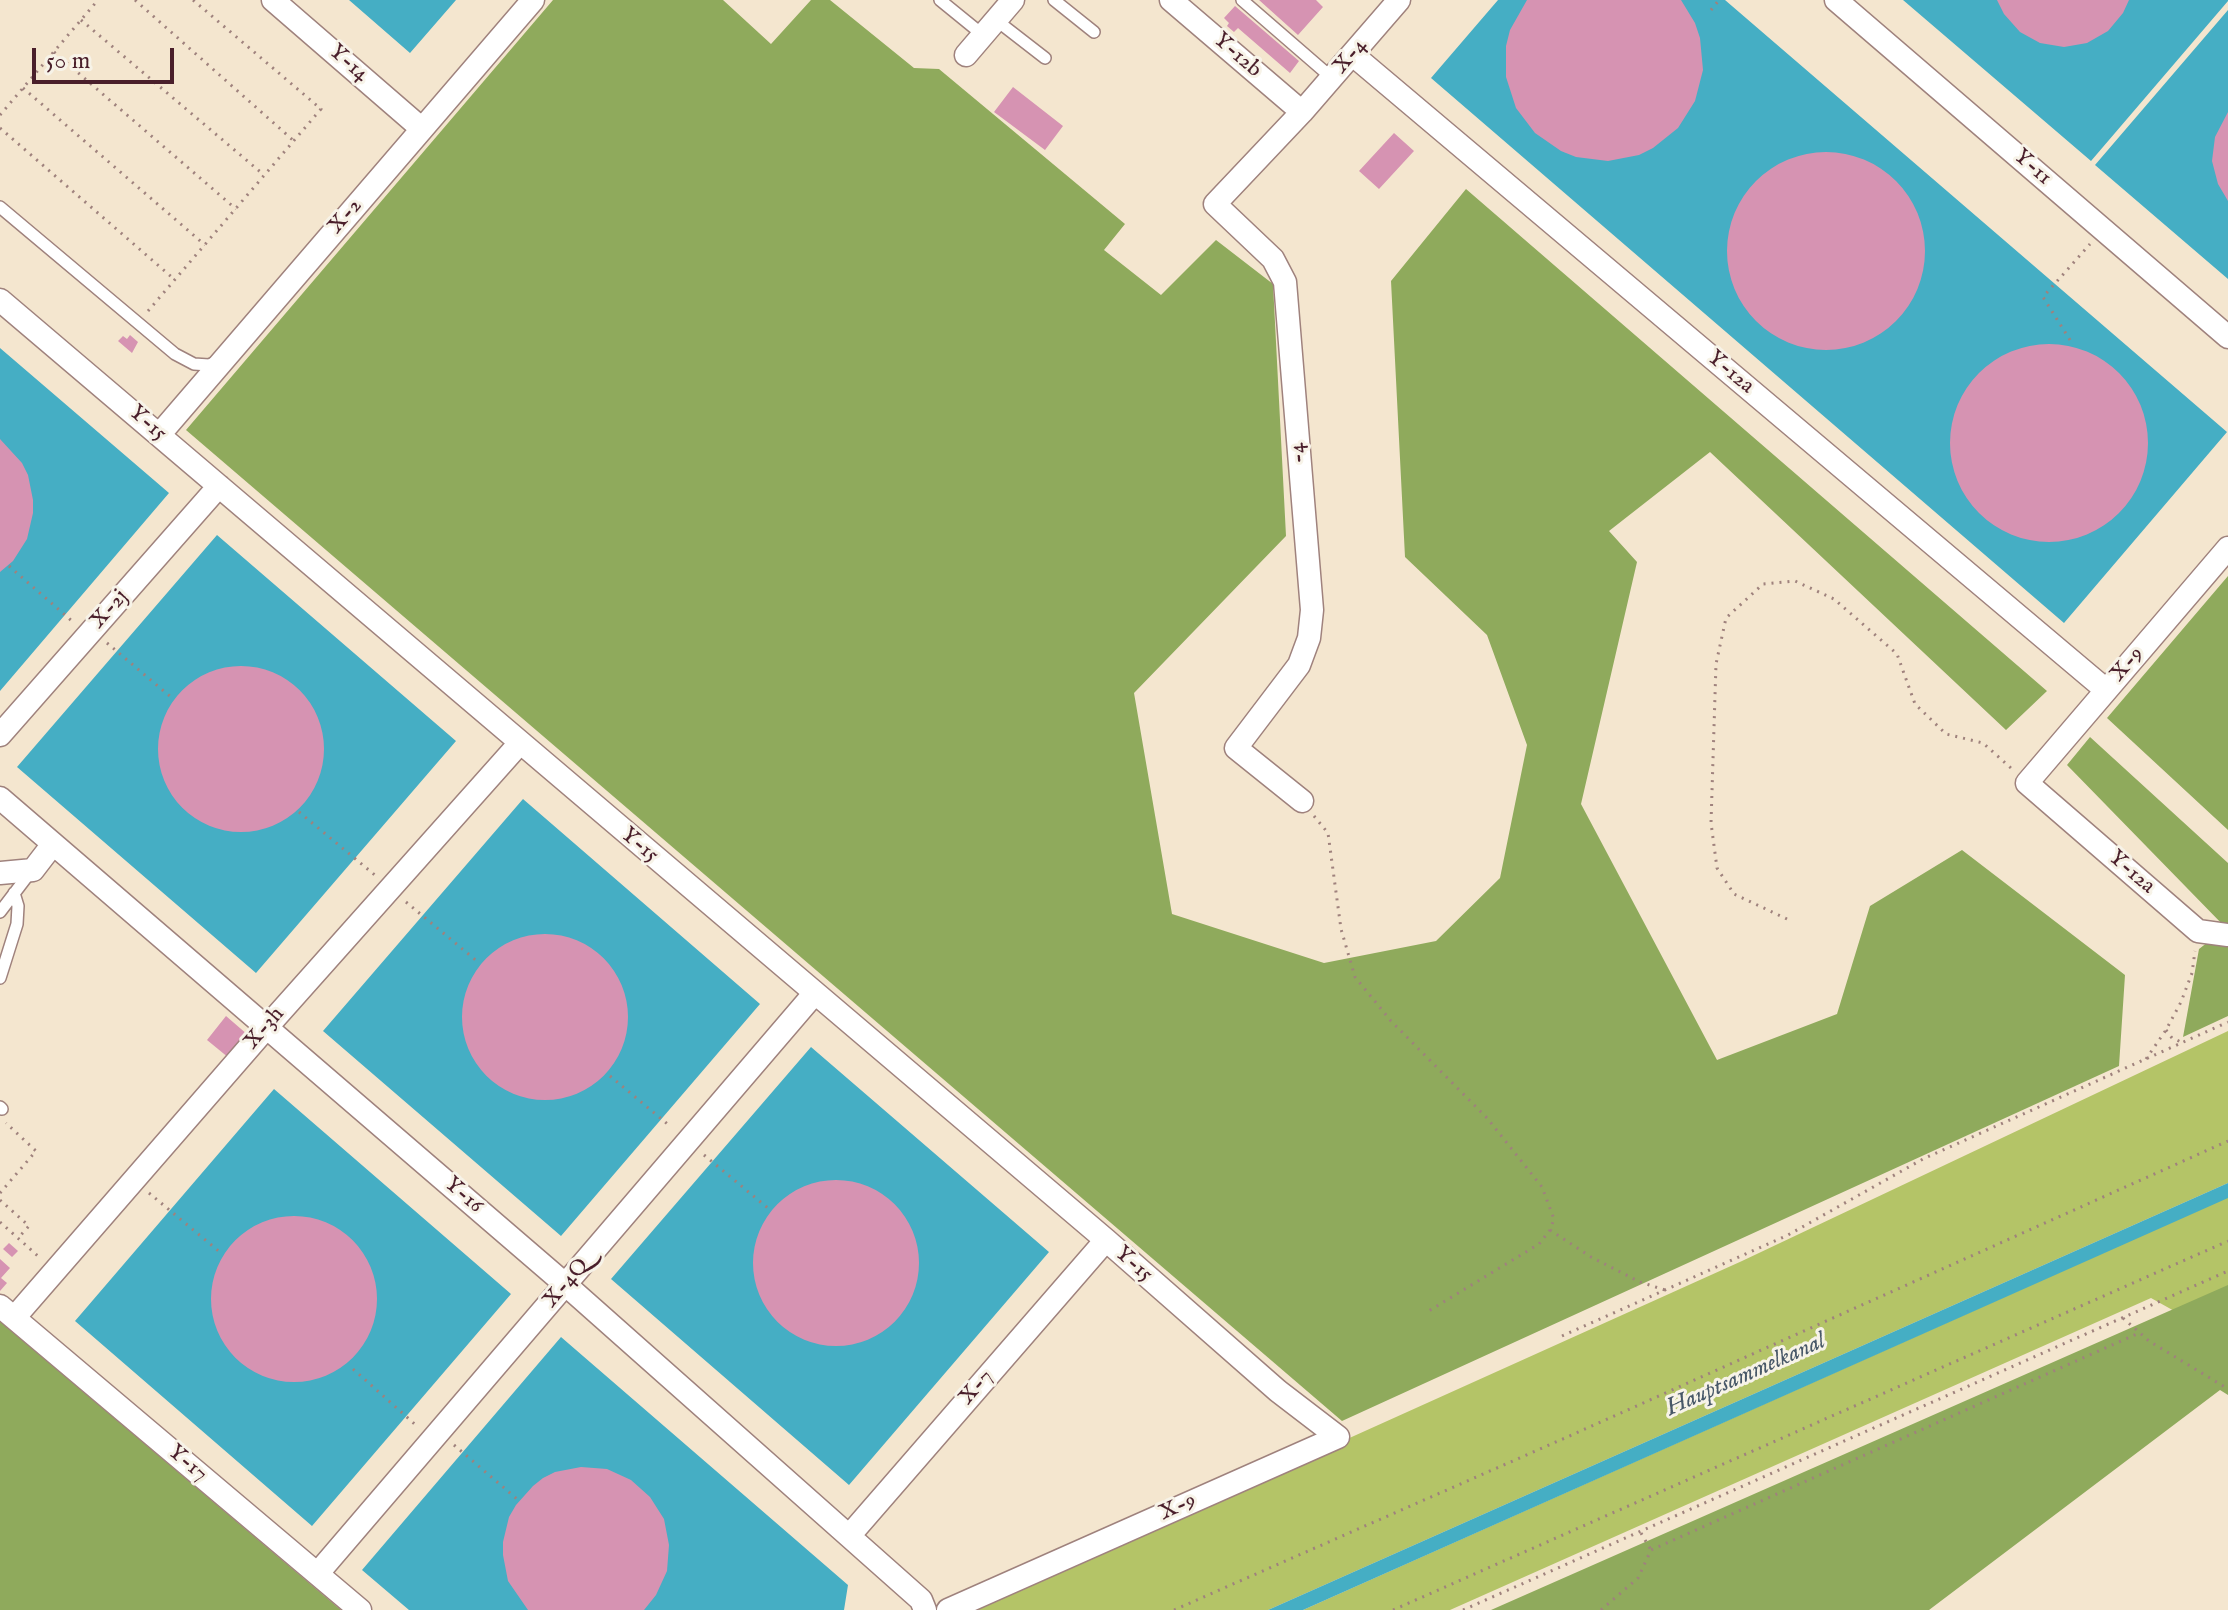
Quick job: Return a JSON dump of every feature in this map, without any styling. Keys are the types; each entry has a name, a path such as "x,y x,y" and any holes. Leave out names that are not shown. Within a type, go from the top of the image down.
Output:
{"street":[{"name":"Y-14","path":"273,0 422,129"},
{"name":"X-2","path":"159,435 533,0"},
{"path":"966,55 1013,0"},
{"name":"Y-12b","path":"1171,0 1302,112"},
{"name":"X-4","path":"1302,112 1399,0"},
{"name":"Y-11","path":"1836,0 2228,337"},
{"name":"Y-12a","path":"1353,55 2106,690"},
{"name":"-4","path":"1302,112 1215,204 1273,259 1285,282 1312,610 1309,638 1293,674 1236,748 1302,801"},
{"name":"Y-15","path":"0,300 1106,1240 1278,1391"},
{"name":"X-2j","path":"0,735 219,486"},
{"name":"X-9","path":"2027,783 2228,548"},
{"name":"X-3h","path":"7,1312 133,1180 519,744"},
{"name":"Y-12a","path":"2027,783 2198,931"},
{"name":"Y-16","path":"0,798 566,1285 923,1605"},
{"path":"0,873 33,870 53,844"},
{"path":"2198,931 2228,935"},
{"name":"X-4Q","path":"318,1573 814,994"},
{"name":"X-7","path":"849,1536 1106,1240"},
{"name":"Y-17","path":"7,1312 360,1610"},
{"name":"X-9","path":"948,1610 1338,1437 1278,1391"}],"lane":[{"path":"940,0 1045,58"},
{"path":"1054,0 1094,32"},
{"path":"1242,0 1333,78"},
{"path":"0,207 175,354 194,364 209,365 224,359"},
{"path":"0,912 33,870"},
{"path":"0,978 17,924 18,906 14,893"}],"path":[{"path":"0,115 98,0"},
{"path":"135,0 294,141"},
{"path":"138,323 321,109 193,0"},
{"path":"1711,10 1719,0"},
{"path":"81,20 264,175"},
{"path":"54,52 236,209"},
{"path":"23,88 205,245"},
{"path":"0,128 175,280"},
{"path":"2070,340 2043,297 2103,229"},
{"path":"9,566 172,698"},
{"path":"1787,919 1734,894 1717,868 1711,823 1719,649 1726,618 1763,584 1795,581 1834,599 1897,654 1915,704 1946,734 1983,743 2027,783"},
{"path":"1302,801 1328,833 1341,929 1355,977 1391,1021 1487,1118 1542,1187 1554,1219 1539,1244 1427,1312"},
{"path":"299,812 478,962"},
{"path":"2145,1060 2166,1030 2192,973 2198,931"},
{"path":"1562,1336 1788,1235 1923,1159 2228,1022"},
{"path":"2166,1030 2172,1038 2182,1043"},
{"path":"610,1076 769,1209"},
{"path":"0,1193 36,1151 1,1111"},
{"path":"1174,1610 2228,1141"},
{"path":"133,1180 221,1253"},
{"path":"0,1200 29,1226 18,1238"},
{"path":"0,1222 39,1257"},
{"path":"1550,1230 1591,1257 1640,1282 1665,1290"},
{"path":"1393,1610 2228,1241"},
{"path":"1463,1610 2228,1271"},
{"path":"2123,1318 2139,1333 2228,1389"},
{"path":"1601,1610 1638,1578 1651,1550 2139,1333"},
{"path":"353,1369 517,1499"},
{"path":"1641,1533 1651,1550"}],"green space":[{"path":"553,0 723,0 771,44 811,0 830,0 914,68 939,69 1125,224 1104,250 1161,295 1216,240 1273,284 1286,536 1134,693 1172,914 1324,963 1436,941 1500,878 1527,745 1487,635 1405,557 1391,281 1466,189 2047,691 2006,730 1710,452 1609,531 1637,562 1581,804 1717,1060 1837,1014 1870,906 1962,850 2125,975 2119,1066 1342,1421 186,430"},
{"path":"2228,576 2228,830 2107,718"},
{"path":"2090,737 2228,863 2228,1016 2183,1037 2199,949 2226,928 2067,765"},
{"path":"2228,1031 2228,1183 1268,1610 968,1610 1742,1261"},
{"path":"2228,1197 2228,1341 2151,1298 1450,1610 1303,1610"},
{"path":"2228,1285 2228,1395 2220,1390 1929,1610 1491,1610"},
{"path":"0,1321 341,1610 0,1610"}],"water":[{"path":"349,0 456,0 410,53"},
{"path":"1498,0 1725,0 2227,432 2064,623 1431,78"},
{"path":"1903,0 2228,0 2228,1 2091,161"},
{"path":"2228,10 2228,279 2095,165"},
{"path":"0,348 169,493 0,691"},
{"path":"217,535 456,741 256,973 17,767"},
{"path":"523,799 760,1004 561,1236 323,1031"},
{"path":"811,1047 1049,1252 849,1485 611,1279"},
{"path":"274,1089 511,1294 312,1526 75,1321"},
{"path":"2228,1183 2228,1198 1303,1610 1268,1610"},
{"path":"561,1337 848,1585 844,1610 409,1610 362,1570"}],"building":[{"path":"1259,0 1316,0 1323,7 1298,35"},
{"path":"1527,0 1681,0 1700,38 1703,70 1695,101 1678,128 1639,155 1608,161 1576,157 1535,133 1516,108 1506,77 1506,46 1510,30"},
{"path":"1997,0 2129,0 2108,31 2087,43 2064,47 2040,43 2020,32 2004,14"},
{"path":"1235,6 1299,61 1290,73 1238,28 1234,32 1227,26 1229,23 1224,18"},
{"path":"1013,87 1063,126 1045,150 994,112"},
{"path":"2228,112 2228,201 2218,184 2212,161 2215,137"},
{"path":"1394,133 1414,151 1379,189 1359,171"},
{"path":"1826,152 1864,160 1896,181 1917,213 1925,251 1917,289 1896,321 1864,342 1826,350 1788,342 1756,321 1735,289 1727,251 1735,213 1756,181 1788,160"},
{"path":"130,335 138,342 132,353 118,341"},
{"path":"2049,344 2087,352 2119,373 2140,405 2148,443 2140,481 2119,513 2087,534 2049,542 2011,534 1979,513 1958,481 1950,443 1958,405 1979,373 2011,352"},
{"path":"0,439 22,463 28,475 33,513 27,539 13,561 0,572"},
{"path":"241,666 273,672 300,690 318,717 324,749 318,781 300,808 273,826 241,832 209,826 182,808 164,781 158,749 164,717 182,690 209,672"},
{"path":"545,934 577,940 604,958 622,985 628,1017 622,1049 604,1076 577,1094 545,1100 513,1094 486,1076 468,1049 462,1017 468,985 486,958 513,940"},
{"path":"226,1016 248,1035 229,1058 207,1040"},
{"path":"836,1180 868,1186 895,1204 913,1231 919,1263 913,1295 895,1322 868,1340 836,1346 804,1340 777,1322 759,1295 753,1263 759,1231 777,1204 804,1186"},
{"path":"294,1216 326,1222 353,1240 371,1267 377,1299 371,1331 353,1358 326,1376 294,1382 262,1376 235,1358 217,1331 211,1299 217,1267 235,1240 262,1222"},
{"path":"9,1243 18,1251 12,1257 3,1249"},
{"path":"0,1259 10,1268 1,1278 7,1283 0,1291"},
{"path":"581,1467 607,1469 631,1480 650,1497 664,1519 669,1545 667,1571 656,1595 644,1610 528,1610 508,1581 503,1542 509,1517 516,1505 543,1478 555,1472"}],"water label":[{"name":"Hauptsammelkanal","path":"1746,1376"}]}
